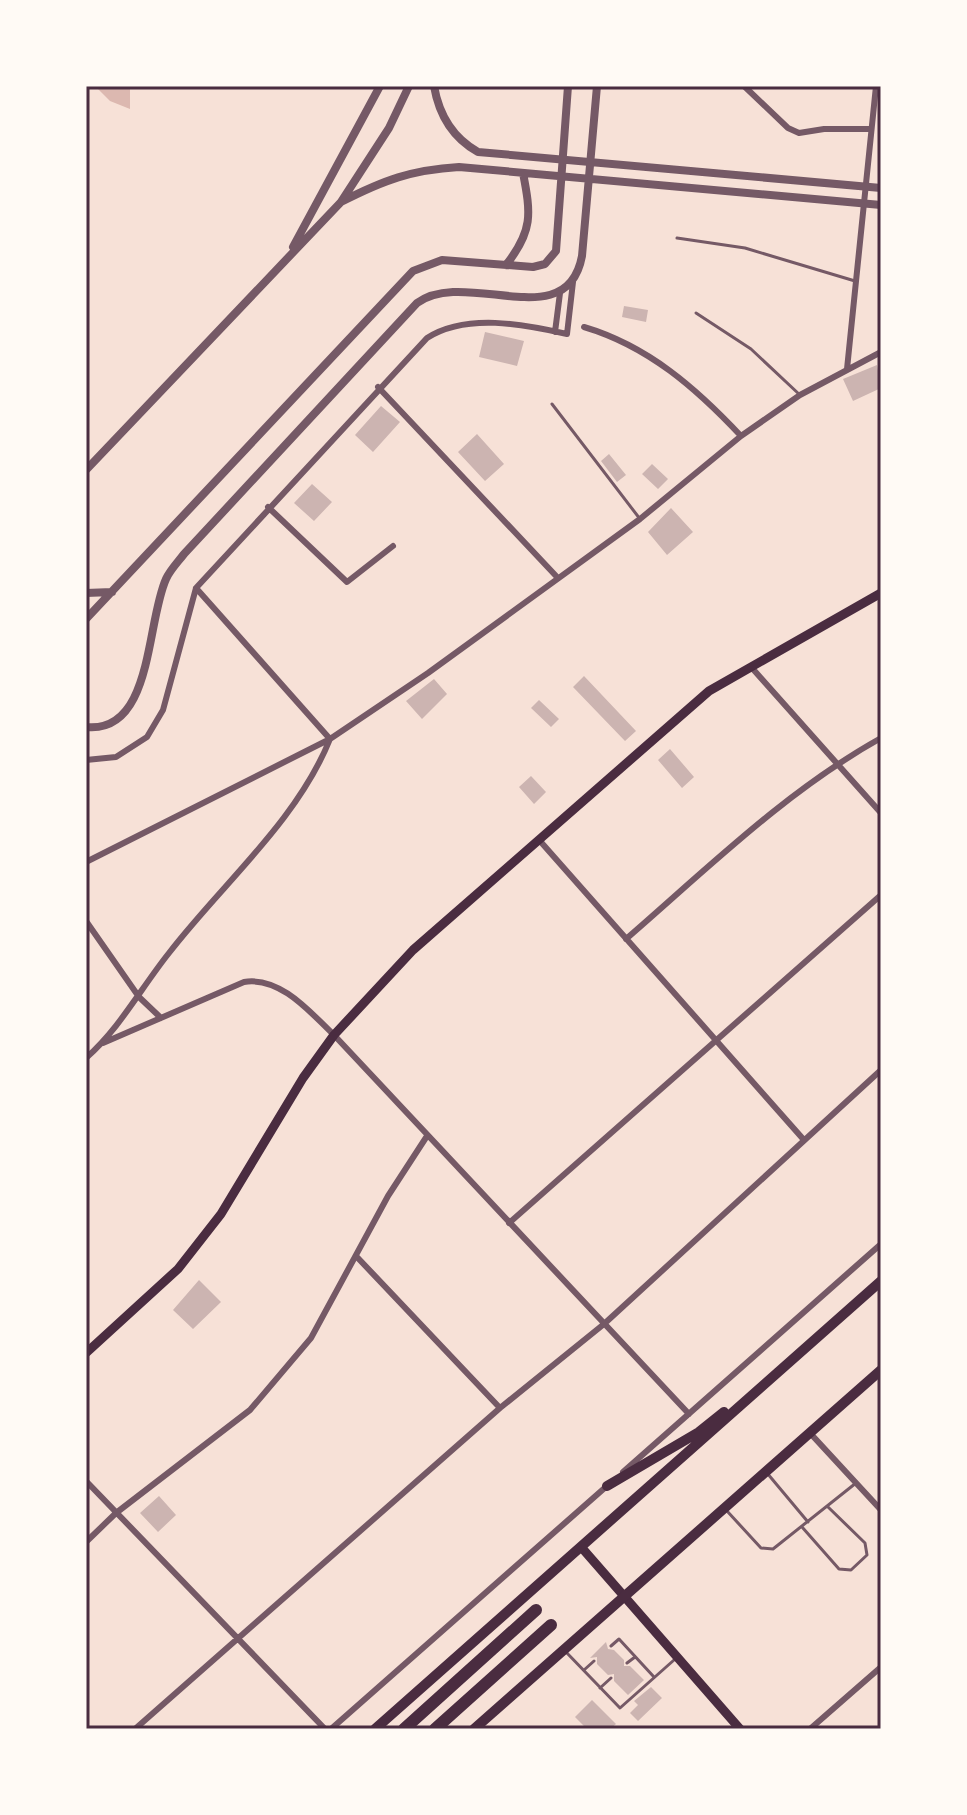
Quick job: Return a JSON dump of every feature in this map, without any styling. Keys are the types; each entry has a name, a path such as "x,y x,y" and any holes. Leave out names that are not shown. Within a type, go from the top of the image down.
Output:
{"highway":[{"path":"404,1729 536,1610"},
{"path":"435,1729 551,1625"}],"main road":[{"path":"86,1353 178,1269 221,1214 303,1078 334,1035 413,950 709,691 881,593"},
{"path":"375,1729 881,1281"},
{"path":"607,1486 699,1432 807,1346"},
{"path":"474,1729 881,1370"},
{"path":"582,1548 740,1729"}],"street":[{"path":"290,252 380,86"},
{"path":"86,470 205,347 290,252 341,202 389,128 409,86"},
{"path":"434,86 447,121 459,141 478,152 562,162 881,188"},
{"path":"86,619 413,271 442,260 506,265 545,264 556,251 568,86"},
{"path":"86,760 99,761 132,749 158,723 196,588 378,387 427,338 445,326 467,322 567,334 573,282 582,256 597,86"},
{"path":"744,86 788,128 799,133 824,129 869,129"},
{"path":"847,369 869,129 877,87"},
{"path":"341,202 387,178 421,169 459,167 881,205"},
{"path":"506,265 521,246 529,223 523,173"},
{"path":"86,727 101,729 123,717 137,693 167,576 417,303 445,290 541,298 560,293 573,282"},
{"path":"555,332 560,293"},
{"path":"584,327 615,337 653,356 715,408 741,436"},
{"path":"86,862 330,739 428,673 640,519 741,436 800,395 881,352"},
{"path":"378,387 557,577"},
{"path":"268,507 347,582 393,546"},
{"path":"196,588 330,739"},
{"path":"86,593 113,592"},
{"path":"752,668 881,813"},
{"path":"626,939 791,796 836,763 881,738"},
{"path":"86,1058 103,1043 168,954 312,782 330,739"},
{"path":"540,841 804,1140"},
{"path":"509,1223 881,895"},
{"path":"86,921 139,997 161,1018"},
{"path":"103,1043 244,982 258,980 277,987 334,1035 689,1414"},
{"path":"135,1729 500,1408 604,1324 881,1070"},
{"path":"86,1542 116,1513 250,1410 311,1338 388,1196 427,1136"},
{"path":"86,1481 328,1729 881,1244"},
{"path":"356,1256 500,1408"},
{"path":"810,1433 881,1510"},
{"path":"810,1729 881,1667"}],"lane":[{"path":"677,238 745,248 855,281"},
{"path":"696,313 751,349 800,395"},
{"path":"552,404 640,519"},
{"path":"766,1472 808,1522"},
{"path":"725,1508 761,1548 773,1549 856,1483"},
{"path":"802,1527 839,1569 851,1570 867,1555 865,1543 827,1506"},
{"path":"611,1646 619,1639 654,1677"},
{"path":"564,1650 620,1708 677,1657"},
{"path":"627,1663 635,1657"},
{"path":"584,1670 594,1661"},
{"path":"600,1688 611,1678"}],"shaded area":[{"path":"95,86 130,86 130,109 110,101"}],"building":[{"path":"624,306 648,310 646,322 622,317"},
{"path":"485,332 524,341 517,366 479,357"},
{"path":"877,365 881,388 853,401 843,379"},
{"path":"381,406 400,422 373,452 355,435"},
{"path":"477,434 504,464 485,481 458,452"},
{"path":"609,454 626,475 617,482 601,461"},
{"path":"652,464 668,479 658,489 642,474"},
{"path":"312,484 332,502 314,521 294,503"},
{"path":"671,508 693,532 667,555 648,532"},
{"path":"584,676 636,731 625,741 573,687"},
{"path":"434,679 447,694 422,719 406,701"},
{"path":"539,700 559,719 551,727 531,708"},
{"path":"670,749 694,777 682,788 658,760"},
{"path":"531,776 546,792 534,804 519,787"},
{"path":"199,1280 221,1302 193,1329 173,1310"},
{"path":"159,1496 176,1515 158,1532 140,1513"},
{"path":"606,1642 608,1649 614,1650 624,1660 624,1666 630,1666 644,1680 628,1695 614,1681 614,1674 608,1675 597,1664 597,1657 590,1658"},
{"path":"651,1687 662,1698 638,1721 630,1713 638,1705 634,1701"},
{"path":"592,1700 616,1724 610,1729 587,1729 575,1717"}]}
